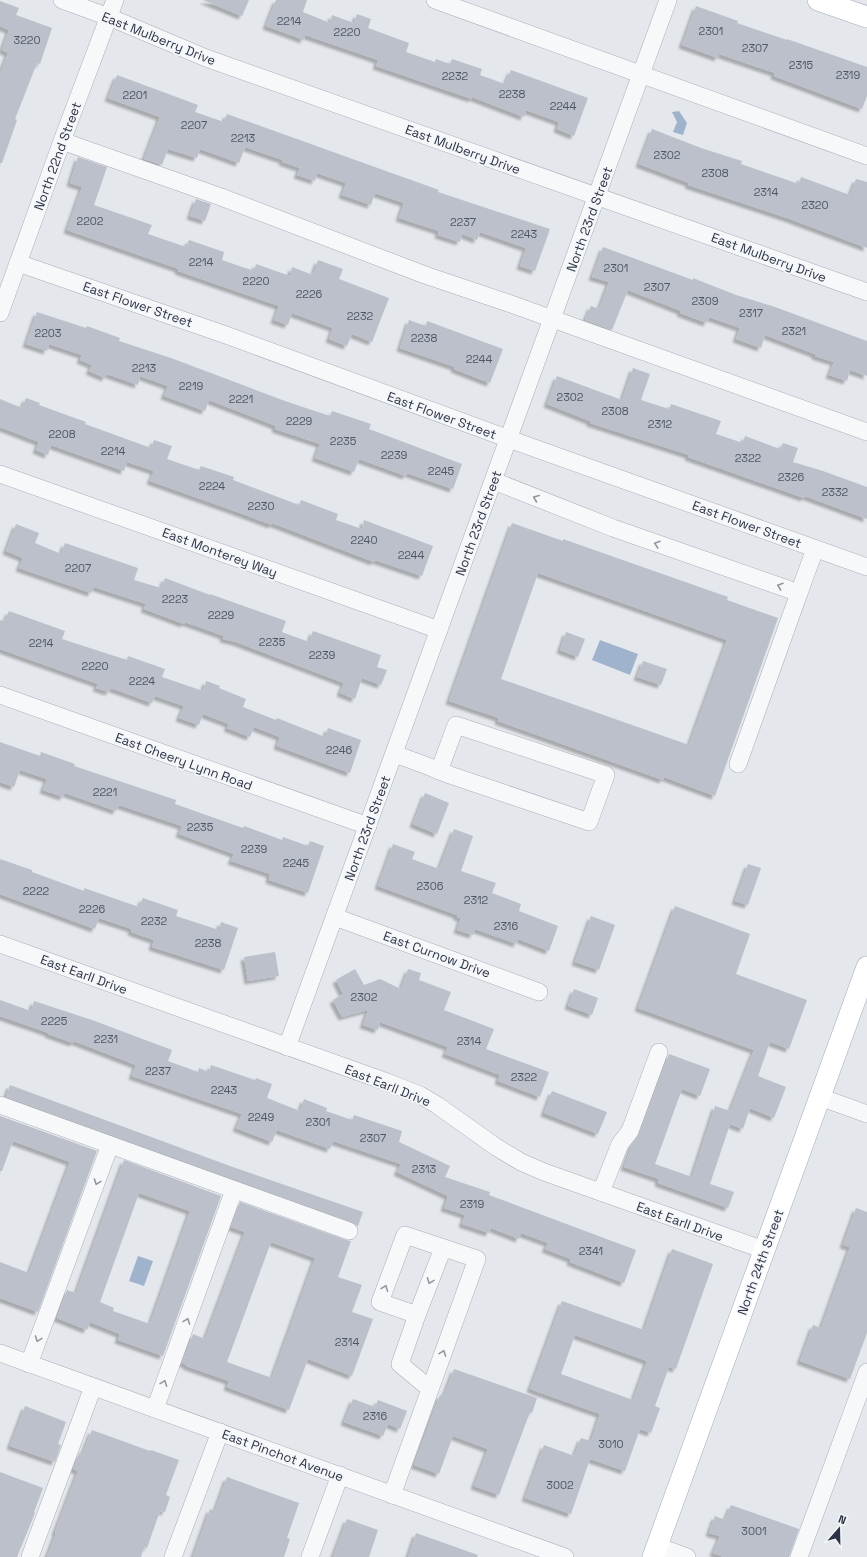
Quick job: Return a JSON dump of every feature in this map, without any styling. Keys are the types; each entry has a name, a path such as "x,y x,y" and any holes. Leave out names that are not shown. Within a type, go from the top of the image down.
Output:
{"main road":[{"path":"818,0 861,10"},
{"name":"North 24th Street","path":"655,1552 867,967"}],"street":[{"name":"East Mulberry Drive","path":"62,0 109,17 206,58 867,292"},
{"name":"North 22nd Street","path":"0,313 62,141 116,0"},
{"path":"435,0 867,156"},
{"name":"North 23rd Street","path":"287,1047 668,0"},
{"path":"62,141 221,197 425,275 867,432"},
{"name":"East Flower Street","path":"18,263 226,335 509,440 867,567"},
{"name":"East Monterey Way","path":"0,474 439,630"},
{"path":"494,481 612,528 799,593"},
{"path":"738,764 815,549"},
{"name":"East Cheery Lynn Road","path":"0,695 368,826"},
{"path":"394,754 439,771 590,822 606,775 456,725 439,771"},
{"name":"East Curnow Drive","path":"335,917 539,992"},
{"name":"East Earll Drive","path":"0,944 387,1082 437,1105 496,1147 521,1162 544,1172 764,1250"},
{"path":"601,1192 620,1144 630,1131 659,1052"},
{"path":"820,1098 867,1114"},
{"path":"0,1106 349,1231"},
{"path":"29,1364 110,1145"},
{"path":"155,1409 234,1190"},
{"path":"392,1494 477,1259 405,1235 380,1302 417,1315"},
{"path":"430,1389 400,1364 443,1248"},
{"name":"East Pinchot Avenue","path":"0,1353 565,1557"},
{"path":"799,1557 867,1372"},
{"path":"30,1557 93,1387"},
{"path":"173,1557 220,1432"},
{"path":"310,1557 340,1476"},
{"path":"655,1552 688,1557"}],"water":[{"path":"679,111 687,123 683,135 673,132 677,122 672,112"},
{"path":"600,640 638,654 630,675 592,660"},
{"path":"138,1256 153,1261 144,1286 129,1281"}],"building":[{"path":"203,0 249,0 242,16"},
{"path":"276,0 307,0 303,12 330,23 332,15 354,23 357,14 371,19 368,28 409,43 406,52 435,62 436,59 450,64 452,59 482,69 480,75 505,84 511,70 588,98 574,136 557,129 559,122 526,110 524,117 472,97 472,99 376,66 378,60 305,35 304,40 266,26"},
{"path":"0,1 19,8 16,15 52,28 40,64 37,63 15,119 17,120 2,163 0,163 0,74 8,53 2,50 9,30 0,26"},
{"path":"696,6 738,21 737,23 867,67 867,96 862,109 774,76 775,73 719,54 718,58 682,45"},
{"path":"117,75 198,105 195,112 224,122 227,114 439,190 438,192 550,229 535,271 520,266 526,248 480,232 477,240 462,234 460,242 438,235 439,231 399,218 404,203 375,193 371,205 342,195 346,183 317,173 315,181 297,175 300,168 282,162 283,160 245,147 239,163 200,149 197,158 168,149 162,165 144,159 160,117 108,98"},
{"path":"652,129 701,148 742,161 741,164 799,184 801,177 850,195 856,179 867,182 867,248 790,219 688,185 689,183 639,164"},
{"path":"78,157 107,167 94,205 152,225 148,234 186,247 189,240 224,252 222,260 254,271 256,264 290,276 292,267 313,275 318,260 343,269 339,279 389,298 372,342 352,334 347,346 329,339 333,328 292,313 288,325 274,320 279,306 67,230 82,187 70,183"},
{"path":"196,199 211,204 205,221 190,216"},
{"path":"603,247 867,341 867,376 850,370 847,381 829,375 834,362 815,356 815,354 765,335 761,348 736,339 740,328 709,317 707,323 628,290 612,330 585,320 591,306 599,309 609,282 592,277"},
{"path":"37,312 86,328 87,326 120,338 119,341 171,358 285,401 330,416 332,411 371,424 369,429 462,464 453,489 407,473 406,476 359,459 354,472 315,458 320,444 275,429 276,426 209,400 205,411 164,396 168,386 140,376 138,385 107,374 105,378 89,371 92,365 80,360 82,355 49,344 47,351 26,344"},
{"path":"409,320 426,326 427,321 503,349 490,383 454,369 455,367 400,348"},
{"path":"633,368 650,374 641,400 669,409 671,404 721,421 716,434 743,443 745,436 780,449 783,443 798,448 793,462 867,487 867,519 805,496 804,498 688,457 689,455 590,423 590,421 547,404 557,376 622,400"},
{"path":"26,398 40,403 39,405 86,422 85,424 151,448 154,440 172,446 167,459 199,470 201,466 234,477 233,480 299,505 301,500 338,514 336,520 362,529 364,520 433,546 422,576 375,560 374,562 272,523 272,525 150,481 154,471 127,462 124,471 51,445 48,455 36,450 39,442 0,427 0,399 22,408"},
{"path":"512,523 563,541 563,539 728,597 727,600 778,618 715,796 664,777 663,780 498,721 499,718 449,701","holes":["538,573 727,640 689,745 501,679"]},
{"path":"16,524 39,533 35,543 61,554 65,543 138,568 134,580 161,588 165,578 286,621 282,632 309,642 313,631 381,655 377,667 387,670 381,685 362,678 355,699 340,693 344,683 236,642 223,639 224,636 185,622 184,624 144,609 146,604 94,587 91,593 19,568 23,558 6,551"},
{"path":"9,611 65,631 62,639 127,660 128,656 165,669 162,677 203,691 206,681 220,686 219,688 246,699 243,707 276,720 277,718 325,737 328,728 361,740 350,773 277,746 280,737 254,727 250,737 227,728 229,724 203,714 199,725 179,718 184,706 155,696 152,703 111,688 109,692 96,688 98,684 0,649 0,620 5,621"},
{"path":"566,632 585,639 578,657 560,650"},
{"path":"643,661 667,669 661,685 637,677"},
{"path":"0,742 40,756 41,752 75,764 74,766 176,800 175,804 243,828 244,826 282,840 283,837 308,846 310,841 324,846 308,893 269,880 270,874 231,861 234,854 179,834 182,826 119,805 116,811 65,793 63,797 43,790 47,779 20,770 14,787 0,782"},
{"path":"425,793 449,803 437,834 413,824"},
{"path":"454,829 473,836 461,871 496,883 492,893 521,904 519,911 558,926 549,951 518,939 517,944 475,929 473,935 457,930 461,918 457,917 457,915 378,886 393,844 415,852 412,859 439,869"},
{"path":"0,859 84,891 84,888 139,907 143,898 178,910 176,916 219,930 221,922 238,928 224,970 152,947 154,940 131,932 132,929 99,918 95,929 0,894"},
{"path":"748,864 761,868 748,905 735,901"},
{"path":"675,906 750,934 736,974 807,1000 789,1049 770,1042 758,1076 786,1087 774,1118 750,1108 743,1129 730,1124 710,1184 734,1192 728,1208 658,1183 659,1179 624,1167 632,1145 639,1134 669,1054 710,1069 700,1096 682,1089 655,1164 692,1177 715,1106 730,1111 754,1050 638,1008"},
{"path":"591,916 615,925 599,970 575,962"},
{"path":"275,952 279,976 248,981 244,957"},
{"path":"355,969 364,985 380,979 401,989 408,969 421,973 419,980 451,992 444,1010 494,1029 486,1049 549,1072 540,1097 498,1081 500,1075 445,1054 448,1047 380,1022 378,1030 363,1025 368,1010 342,1017 333,1000 343,994 336,980"},
{"path":"574,989 598,998 592,1015 568,1006"},
{"path":"0,1000 31,1011 34,1001 92,1020 172,1050 168,1061 198,1072 199,1068 209,1072 211,1065 255,1080 256,1078 272,1084 267,1098 300,1111 304,1099 327,1108 326,1111 352,1120 354,1115 402,1131 399,1142 450,1166 445,1177 490,1192 489,1195 636,1250 624,1283 570,1262 571,1259 545,1249 548,1243 521,1233 519,1239 491,1228 489,1233 462,1224 465,1215 444,1208 448,1196 397,1172 401,1164 333,1141 330,1149 277,1130 272,1142 236,1128 242,1114 132,1076 136,1065 74,1041 73,1043 0,1016"},
{"path":"10,1085 230,1166 363,1212 358,1226 352,1222 6,1097"},
{"path":"552,1091 607,1112 598,1134 544,1113"},
{"path":"0,1116 97,1151 38,1312 0,1298 0,1262 29,1273 70,1162 13,1141 2,1171 0,1171"},
{"path":"124,1160 221,1196 163,1356 118,1340 120,1334 90,1322 87,1330 57,1318 67,1290 76,1293","holes":["139,1193 190,1211 150,1324 113,1311 114,1308 100,1302"]},
{"path":"240,1202 351,1241 338,1277 362,1285 352,1312 373,1319 352,1376 308,1359 289,1410 227,1387 229,1381 186,1366 187,1365 182,1363 193,1334 205,1339 245,1232 231,1227","holes":["271,1242 315,1258 272,1378 227,1362"]},
{"path":"856,1208 867,1212 867,1333 850,1379 800,1361 813,1325 821,1328 850,1247 843,1245"},
{"path":"672,1249 713,1264 676,1369 669,1367 655,1406 660,1408 651,1433 640,1429 625,1471 590,1459 571,1514 525,1498 544,1445 574,1456 581,1438 591,1441 600,1414 530,1389 562,1301 644,1330","holes":["575,1335 647,1361 633,1400 561,1374"]},
{"path":"454,1369 537,1398 532,1413 530,1412 499,1495 474,1486 488,1449 453,1436 439,1474 414,1465 440,1395 444,1396"},
{"path":"353,1399 375,1407 378,1400 407,1411 400,1429 388,1424 383,1436 344,1422"},
{"path":"25,1406 66,1422 58,1444 61,1445 55,1462 10,1446"},
{"path":"92,1430 179,1460 166,1495 170,1497 165,1512 160,1511 147,1548 144,1547 141,1557 47,1557 78,1471 73,1469 79,1453 82,1455"},
{"path":"0,1472 43,1488 34,1512 35,1513 17,1557 0,1557"},
{"path":"227,1477 299,1503 287,1538 290,1539 284,1557 193,1557 210,1509 215,1511"},
{"path":"731,1505 799,1529 789,1557 724,1557 713,1553 720,1536 709,1533 715,1516 725,1520"},
{"path":"347,1519 378,1530 369,1557 333,1557"},
{"path":"416,1533 478,1555 477,1557 408,1557"}]}
